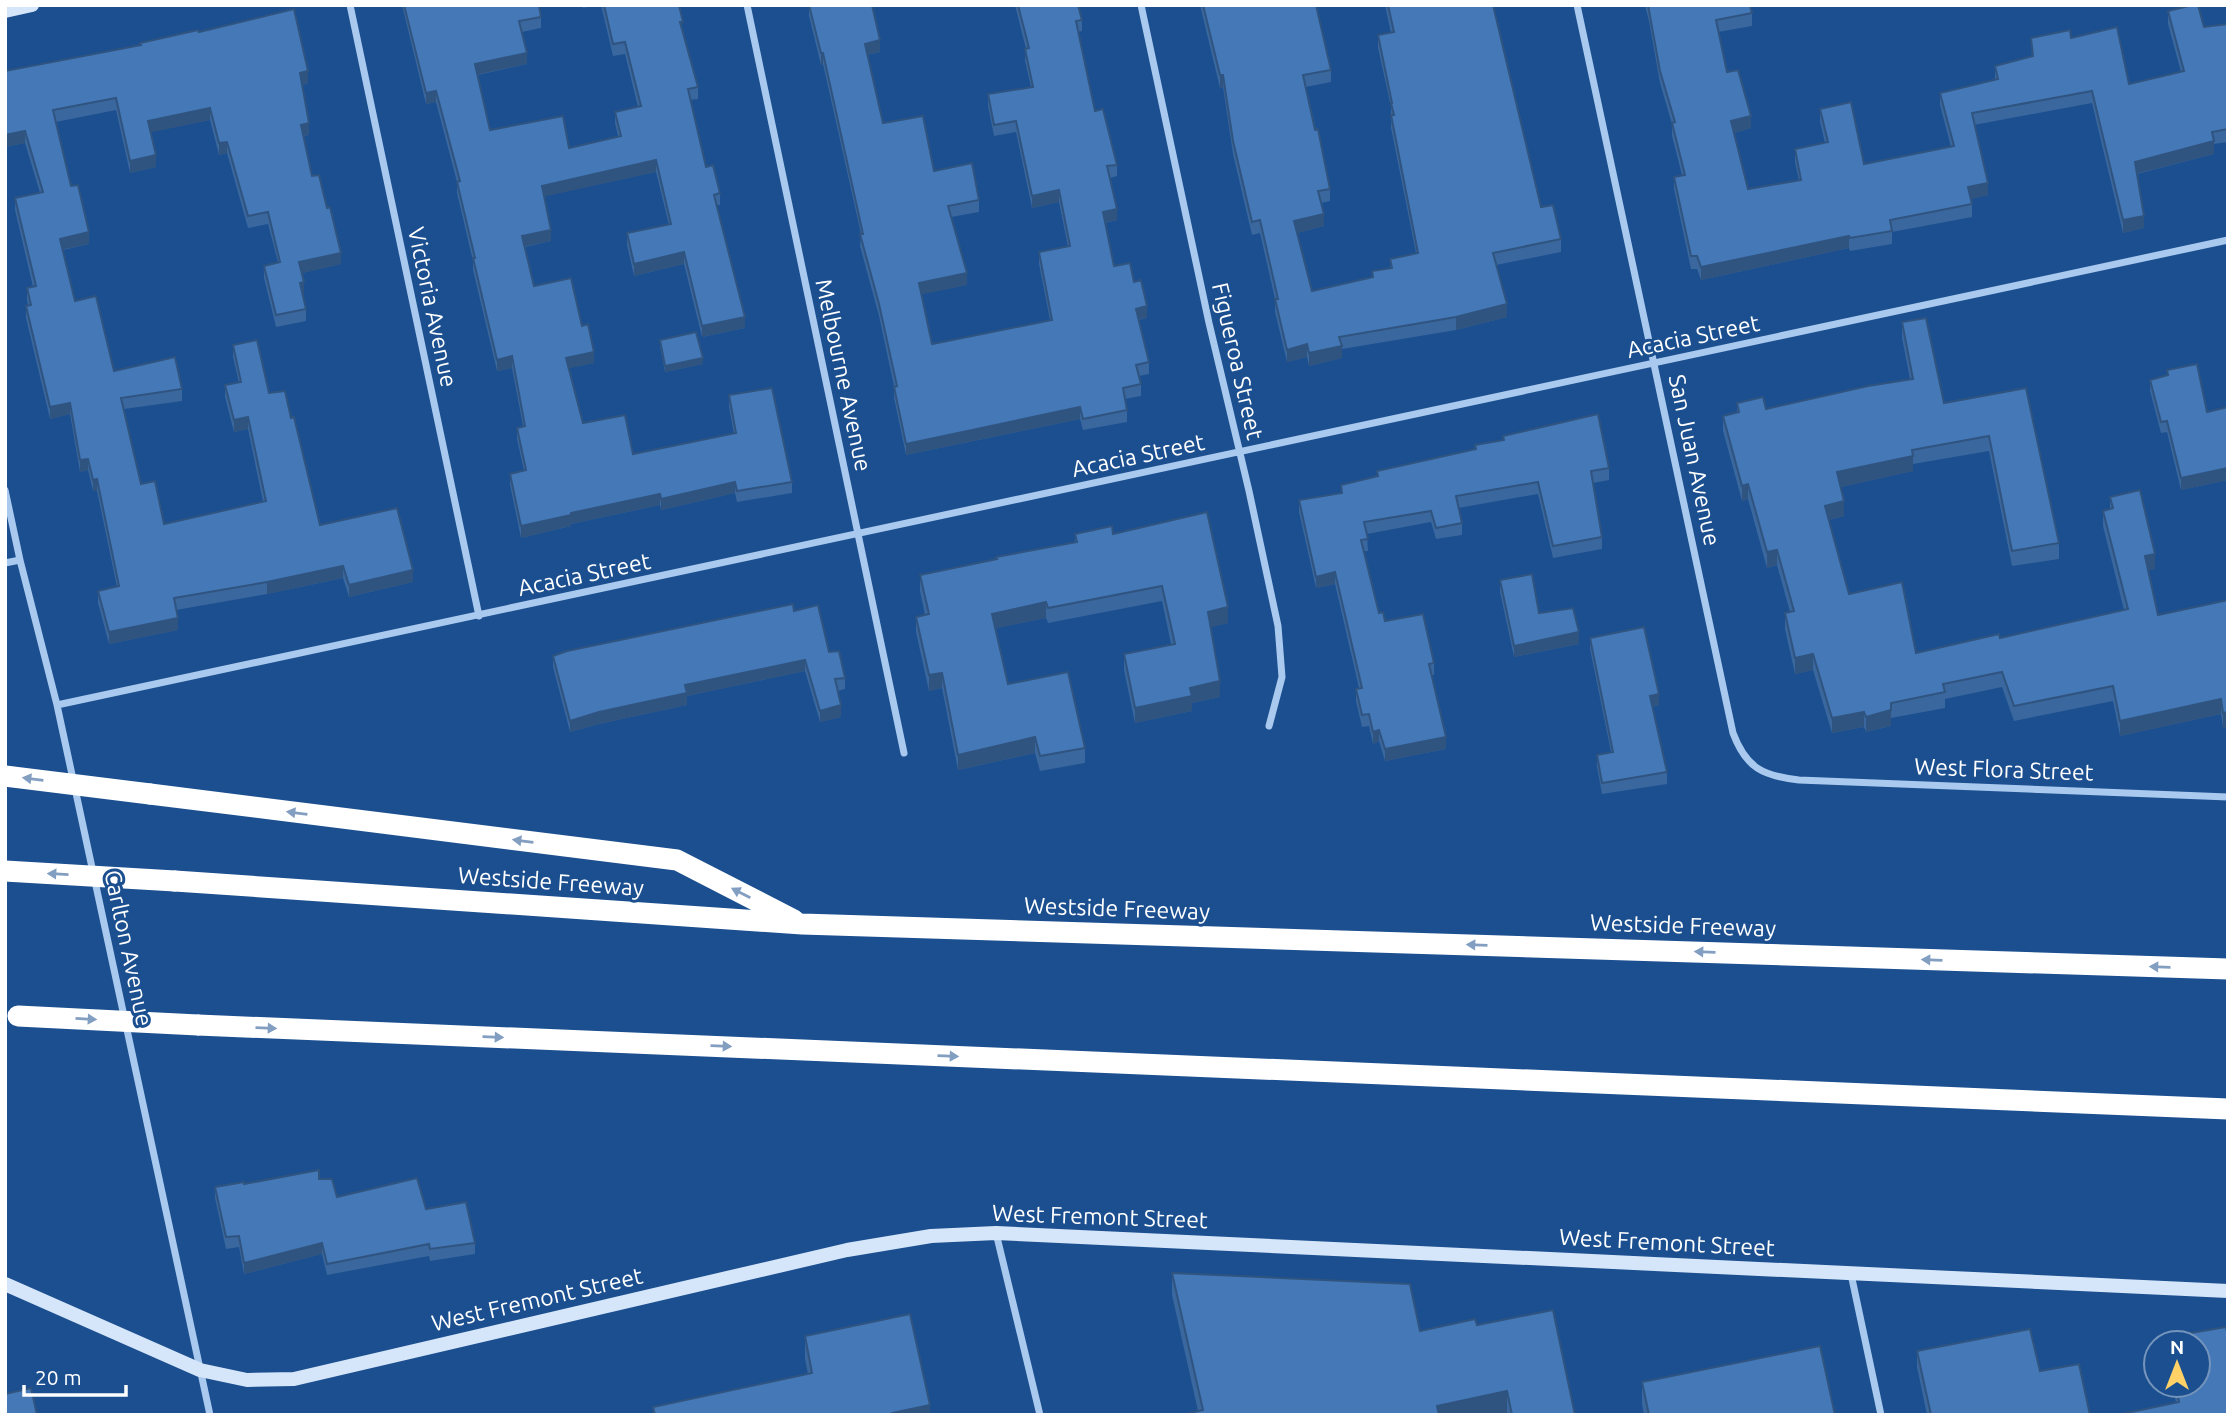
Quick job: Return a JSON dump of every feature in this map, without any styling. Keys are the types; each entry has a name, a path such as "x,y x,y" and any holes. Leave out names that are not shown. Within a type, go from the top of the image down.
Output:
{"highway":[{"path":"5,776 677,860 802,924"},
{"name":"Westside Freeway","path":"5,871 802,924 2228,969"},
{"path":"12,1016 2228,1109"}],"street":[{"path":"5,11 32,5"},
{"name":"Victoria Avenue","path":"350,5 479,616"},
{"name":"Melbourne Avenue","path":"747,5 904,753"},
{"name":"Figueroa Street","path":"1141,5 1278,626 1282,677 1269,726"},
{"name":"San Juan Avenue","path":"1577,5 1733,733 1740,752 1751,765 1779,778"},
{"name":"Acacia Street","path":"57,705 2228,240"},
{"name":"Carlton Avenue","path":"5,490 57,705 210,1415"},
{"path":"5,563 20,560"},
{"name":"West Flora Street","path":"1779,778 2228,797"},
{"path":"996,1233 1040,1415"},
{"name":"West Fremont Street","path":"5,1284 200,1370 247,1380 293,1378 847,1250 931,1236 996,1233 2228,1291"},
{"path":"1851,1274 1881,1415"}],"building":[{"path":"404,5 539,5 541,17 519,21 527,53 475,64 490,130 563,116 569,148 621,136 615,112 641,106 625,42 613,44 604,5 679,5 683,22 680,22 698,87 688,89 706,167 713,165 720,193 714,195 745,317 702,326 684,252 634,264 627,233 671,224 656,160 542,186 551,230 522,236 534,286 571,278 582,326 588,324 594,352 566,358 583,423 625,415 633,454 736,433 729,395 772,388 792,482 737,491 735,482 661,499 660,494 521,526 510,474 526,470 517,428 525,426 512,356 497,360 457,182 460,181 436,91 426,93"},
{"path":"809,5 872,5 880,40 865,44 883,123 923,116 934,171 972,163 979,200 948,206 967,273 919,283 932,344 1052,320 1039,252 1070,246 1059,190 1032,196 1016,121 994,125 988,94 1033,87 1025,49 1029,48 1018,5 1078,5 1082,20 1076,21 1095,111 1103,109 1117,165 1107,166 1117,209 1103,212 1114,266 1130,263 1134,282 1141,280 1147,306 1136,309 1149,362 1136,365 1141,384 1123,388 1127,410 1083,419 1080,407 906,444 894,387 897,386 879,304 860,234 863,234 823,53"},
{"path":"1203,5 1316,5 1331,70 1303,75 1315,130 1318,129 1330,189 1318,191 1324,214 1294,221 1312,291 1373,277 1372,271 1392,268 1390,259 1418,253 1378,35 1394,32 1388,5 1493,5 1541,207 1553,205 1561,239 1493,253 1507,304 1456,317 1339,337 1342,346 1309,353 1307,344 1287,350 1260,220 1252,222 1233,141 1223,75 1220,75"},
{"path":"1648,5 1750,5 1752,13 1716,20 1727,72 1738,70 1751,116 1731,121 1748,189 1801,180 1795,149 1828,142 1820,109 1851,102 1864,164 1954,146 1940,93 1998,79 1995,66 2033,56 2031,38 2070,30 2071,38 2117,27 2129,84 2184,71 2168,11 2193,5 2198,5 2204,27 2228,24 2228,129 2212,132 2214,141 2135,162 2144,216 2123,220 2092,91 1972,113 1988,183 1968,187 1972,204 1890,220 1892,231 1850,238 1849,236 1701,267 1697,256 1691,256 1674,177 1685,175 1672,123 1675,122 1660,71"},
{"path":"294,9 308,71 300,73 309,123 301,125 312,176 319,175 341,253 299,262 304,282 300,283 306,309 276,315 264,266 280,262 268,212 248,216 227,142 219,143 210,108 148,121 156,155 130,161 116,98 53,110 71,186 78,185 89,232 60,239 75,301 96,296 114,371 175,357 182,389 121,398 141,484 155,481 164,524 266,501 248,417 234,420 225,385 241,382 233,345 257,340 269,393 285,391 291,418 294,417 320,525 397,508 413,570 349,585 343,566 174,598 178,618 109,632 98,591 119,586 97,479 93,480 88,459 80,460 70,403 50,407 26,306 31,305 27,288 36,286 15,198 43,192 25,131 5,135 5,71 141,45 140,43"},
{"path":"1926,318 1944,403 2026,388 2059,543 2012,551 1989,436 1912,450 1913,456 1837,472 1844,501 1825,506 1849,594 1902,582 1916,653 1999,634 2000,638 2128,609 2103,511 2113,508 2110,497 2140,490 2155,554 2145,556 2158,615 2228,600 2228,712 2223,713 2221,699 2120,721 2113,686 2014,706 2002,672 1943,684 1945,692 1891,703 1891,710 1866,717 1864,712 1832,718 1813,654 1795,658 1785,613 1794,611 1777,550 1767,552 1748,484 1742,486 1723,416 1739,412 1737,403 1763,397 1766,409 1868,386 1913,379 1902,322"},
{"path":"696,332 703,358 665,366 660,340"},
{"path":"2197,364 2207,412 2228,407 2228,468 2181,478 2167,421 2161,422 2150,380 2168,375 2167,370"},
{"path":"1598,414 1609,468 1591,471 1602,537 1553,546 1538,482 1456,496 1462,523 1436,528 1431,511 1364,522 1368,539 1361,540 1379,613 1383,612 1385,621 1423,614 1434,663 1429,664 1446,737 1385,749 1379,730 1373,732 1369,714 1362,715 1356,689 1362,688 1335,572 1316,577 1299,500 1342,493 1341,485 1378,476 1377,471 1476,449 1475,445 1504,440 1503,436"},
{"path":"1207,512 1228,607 1208,612 1220,681 1190,688 1192,696 1135,708 1124,654 1175,644 1162,586 1048,608 1046,602 992,614 1008,684 1068,672 1085,748 1040,756 1035,737 958,755 942,673 929,675 916,617 929,614 920,575 1077,542 1075,534 1112,526 1113,534"},
{"path":"1532,574 1539,613 1573,608 1579,632 1514,646 1500,580"},
{"path":"793,604 794,611 818,605 829,652 839,651 845,678 835,679 841,705 820,711 805,660 685,685 687,693 570,721 553,656"},
{"path":"1644,627 1659,694 1650,696 1667,772 1602,783 1597,755 1613,752 1590,638"},
{"path":"319,1170 319,1179 332,1179 337,1197 417,1178 426,1209 466,1202 475,1243 430,1249 429,1244 327,1264 322,1243 244,1263 239,1236 226,1237 215,1187"},
{"path":"1172,1273 1410,1284 1420,1331 1475,1319 1477,1325 1553,1310 1575,1415 1512,1415 1507,1391 1437,1406 1439,1415 1182,1415 1203,1410"},
{"path":"910,1314 930,1405 892,1415 655,1415 653,1407 812,1373 805,1336"},
{"path":"2226,1327 2228,1337 2228,1415 2117,1415 2179,1402 2178,1399 2212,1399 2212,1329"},
{"path":"2030,1329 2040,1371 2079,1364 2090,1415 1931,1415 1917,1351"},
{"path":"1820,1346 1835,1415 1649,1415 1642,1382"},
{"path":"31,1388 37,1415 5,1415 5,1394"}]}
